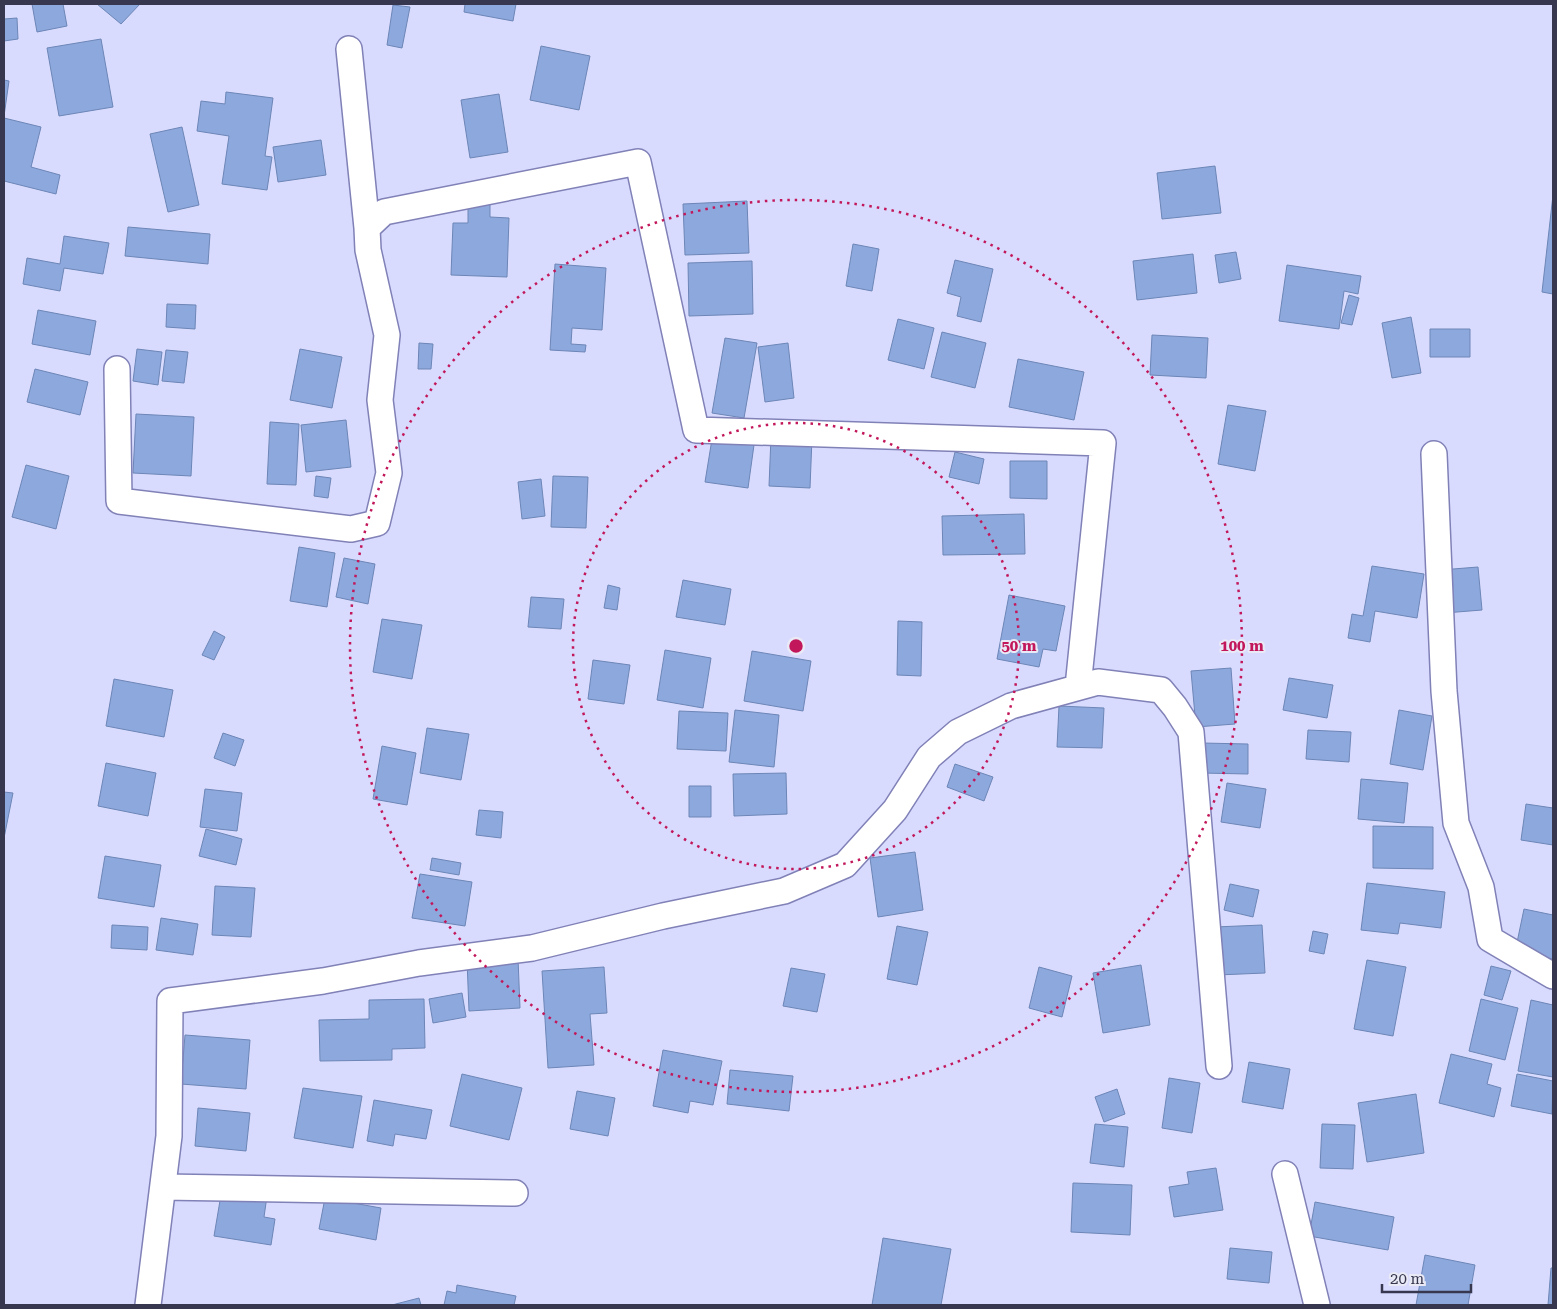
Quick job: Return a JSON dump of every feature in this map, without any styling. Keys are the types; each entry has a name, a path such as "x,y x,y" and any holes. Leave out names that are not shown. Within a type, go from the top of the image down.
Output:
{"street":[{"path":"117,369 119,501 351,529 377,523 389,473 380,400 387,335 368,250 349,49"},
{"path":"367,228 384,212 638,162 696,430 1103,444 1078,687"},
{"path":"1434,454 1444,691 1456,823 1480,887 1490,939 1553,976"},
{"path":"148,1305 169,1136 170,1001 323,982 419,963 532,948 663,916 784,891 845,865 895,810 929,757 958,732 1011,706 1098,682 1160,690 1176,708 1191,732 1219,1066"},
{"path":"1285,1174 1317,1305"},
{"path":"163,1187 515,1193"}],"building":[{"path":"32,4 63,4 67,26 37,32"},
{"path":"97,4 140,4 121,24"},
{"path":"465,4 516,4 513,21 464,12"},
{"path":"393,5 410,7 402,48 387,45"},
{"path":"17,18 18,39 4,41 4,19"},
{"path":"101,39 113,107 59,116 47,48"},
{"path":"541,46 590,56 579,110 530,100"},
{"path":"4,80 9,81 4,116"},
{"path":"226,92 273,98 265,156 272,157 267,190 222,184 229,136 197,131 201,101 225,104"},
{"path":"499,94 508,152 470,158 461,100"},
{"path":"4,118 41,127 31,167 60,175 56,194 4,181"},
{"path":"182,127 199,205 168,212 150,134"},
{"path":"321,140 326,175 278,182 273,147"},
{"path":"1215,166 1221,213 1162,219 1157,173"},
{"path":"1553,195 1553,294 1542,292"},
{"path":"747,201 749,253 685,255 683,204"},
{"path":"468,203 490,204 490,217 509,218 507,277 451,275 453,223 468,223"},
{"path":"128,227 210,234 208,264 125,256"},
{"path":"64,236 109,243 103,274 64,268 60,291 23,284 27,258 60,264"},
{"path":"853,244 879,249 872,291 846,286"},
{"path":"1236,252 1241,279 1219,283 1215,255"},
{"path":"1193,254 1197,293 1137,300 1133,261"},
{"path":"955,260 993,269 981,322 957,316 961,297 947,293"},
{"path":"752,261 753,314 689,316 688,263"},
{"path":"555,264 606,268 602,330 572,328 571,344 586,345 585,352 550,350"},
{"path":"1287,265 1361,276 1358,294 1344,291 1339,329 1279,321"},
{"path":"1349,295 1359,298 1352,325 1341,323"},
{"path":"167,304 196,305 195,329 166,327"},
{"path":"38,310 96,321 90,355 32,344"},
{"path":"1411,317 1421,373 1392,378 1382,323"},
{"path":"898,319 934,328 924,369 888,360"},
{"path":"1430,329 1470,329 1470,357 1430,357"},
{"path":"942,332 986,343 975,388 931,377"},
{"path":"1152,335 1208,338 1206,378 1150,375"},
{"path":"725,338 757,343 744,418 712,413"},
{"path":"419,343 433,344 431,369 418,369"},
{"path":"788,343 794,398 765,402 758,347"},
{"path":"137,349 162,352 158,385 133,381"},
{"path":"300,349 342,357 332,408 290,400"},
{"path":"166,350 188,352 184,383 162,381"},
{"path":"1018,359 1084,372 1074,420 1009,407"},
{"path":"35,369 88,382 80,415 27,402"},
{"path":"1228,405 1266,411 1255,471 1218,464"},
{"path":"136,414 194,417 191,476 133,473"},
{"path":"346,420 351,467 306,472 301,425"},
{"path":"270,422 299,424 296,485 267,484"},
{"path":"771,437 812,438 810,488 769,486"},
{"path":"712,439 754,445 748,488 705,482"},
{"path":"955,452 984,459 979,484 949,477"},
{"path":"1010,461 1047,461 1047,499 1010,498"},
{"path":"26,465 69,476 56,529 12,517"},
{"path":"316,476 331,478 328,498 314,496"},
{"path":"553,476 588,477 586,528 551,527"},
{"path":"541,479 545,516 522,519 518,482"},
{"path":"1024,514 1025,554 943,555 942,516"},
{"path":"299,547 335,553 327,607 290,601"},
{"path":"344,558 375,564 368,604 336,597"},
{"path":"1372,566 1424,574 1417,618 1375,611 1370,642 1348,638 1352,614 1363,616"},
{"path":"1478,567 1482,610 1432,614 1428,571"},
{"path":"683,580 731,589 725,625 676,617"},
{"path":"608,585 620,588 617,610 604,608"},
{"path":"1009,595 1065,606 1056,651 1043,649 1039,667 997,659"},
{"path":"531,597 564,599 561,629 528,627"},
{"path":"382,619 422,625 412,679 373,672"},
{"path":"898,621 922,622 921,676 897,675"},
{"path":"214,631 225,637 214,660 202,655"},
{"path":"665,650 711,658 703,708 657,700"},
{"path":"752,651 811,661 803,711 744,701"},
{"path":"593,660 630,665 624,704 588,699"},
{"path":"1231,668 1235,724 1196,727 1191,671"},
{"path":"1289,678 1333,685 1327,718 1283,710"},
{"path":"114,679 173,690 164,737 106,726"},
{"path":"1059,706 1104,708 1102,748 1057,747"},
{"path":"735,710 779,715 774,767 729,762"},
{"path":"1399,710 1432,716 1423,770 1390,764"},
{"path":"679,711 728,713 726,751 677,749"},
{"path":"427,728 469,734 461,780 420,773"},
{"path":"1308,730 1351,732 1349,762 1306,759"},
{"path":"223,733 244,740 235,766 214,758"},
{"path":"1202,743 1248,744 1248,774 1201,773"},
{"path":"382,746 416,753 407,805 373,799"},
{"path":"106,763 156,773 148,816 98,806"},
{"path":"955,764 993,777 984,801 947,787"},
{"path":"786,773 787,814 734,816 733,774"},
{"path":"1361,779 1408,783 1404,823 1358,819"},
{"path":"1227,783 1266,789 1260,828 1221,822"},
{"path":"689,786 711,786 711,817 689,817"},
{"path":"205,789 242,793 237,831 200,827"},
{"path":"4,792 13,793 4,838"},
{"path":"1526,804 1553,808 1553,845 1521,840"},
{"path":"479,810 503,812 501,838 476,835"},
{"path":"1373,826 1433,827 1433,869 1373,868"},
{"path":"206,829 242,839 236,865 199,856"},
{"path":"915,852 923,910 878,917 870,858"},
{"path":"105,856 161,865 154,907 98,898"},
{"path":"432,858 461,863 459,875 430,870"},
{"path":"420,874 472,882 465,926 412,918"},
{"path":"1367,883 1445,892 1441,928 1400,923 1398,934 1361,930"},
{"path":"1230,884 1259,890 1253,917 1224,910"},
{"path":"215,886 255,888 251,937 212,935"},
{"path":"1524,909 1553,915 1553,959 1515,952"},
{"path":"161,918 198,924 193,955 156,950"},
{"path":"112,925 148,927 147,950 111,948"},
{"path":"1262,925 1265,973 1217,975 1215,927"},
{"path":"897,926 928,932 917,985 887,979"},
{"path":"1313,931 1328,934 1324,954 1309,951"},
{"path":"518,958 520,1008 469,1011 467,960"},
{"path":"1367,960 1406,967 1393,1036 1354,1029"},
{"path":"1141,965 1150,1025 1103,1033 1093,973"},
{"path":"1491,966 1511,971 1502,1000 1484,995"},
{"path":"604,967 607,1013 590,1014 594,1065 548,1068 542,971"},
{"path":"1039,967 1072,976 1062,1017 1029,1008"},
{"path":"791,968 825,974 817,1012 783,1006"},
{"path":"462,993 466,1017 433,1023 429,999"},
{"path":"424,999 425,1048 392,1049 392,1060 320,1061 319,1020 369,1019 369,1000"},
{"path":"1481,999 1518,1008 1505,1060 1469,1051"},
{"path":"1531,1000 1553,1005 1553,1077 1518,1071"},
{"path":"185,1035 250,1040 246,1089 181,1084"},
{"path":"663,1050 722,1061 713,1105 690,1101 688,1113 653,1106"},
{"path":"1451,1054 1492,1064 1487,1084 1501,1088 1494,1117 1439,1103"},
{"path":"1249,1062 1290,1069 1283,1109 1242,1102"},
{"path":"730,1070 793,1076 789,1111 727,1104"},
{"path":"462,1074 522,1088 509,1140 450,1126"},
{"path":"1517,1074 1553,1081 1552,1114 1511,1106"},
{"path":"1169,1078 1200,1083 1192,1133 1162,1128"},
{"path":"303,1088 362,1096 353,1148 294,1138"},
{"path":"1117,1089 1125,1114 1104,1122 1095,1097"},
{"path":"577,1091 615,1098 608,1136 570,1129"},
{"path":"1416,1094 1424,1153 1367,1162 1358,1103"},
{"path":"374,1100 432,1110 426,1139 395,1134 393,1146 367,1141"},
{"path":"198,1108 250,1113 246,1151 195,1146"},
{"path":"1095,1124 1128,1127 1124,1167 1090,1163"},
{"path":"1322,1124 1355,1125 1353,1169 1320,1168"},
{"path":"1216,1168 1223,1210 1174,1217 1169,1187 1189,1184 1187,1172"},
{"path":"1073,1183 1132,1185 1130,1235 1071,1232"},
{"path":"222,1189 267,1196 264,1217 275,1219 271,1245 214,1236"},
{"path":"325,1198 381,1208 376,1240 319,1229"},
{"path":"1315,1202 1394,1217 1388,1250 1309,1236"},
{"path":"883,1238 951,1249 941,1305 872,1305"},
{"path":"1230,1248 1272,1252 1269,1283 1227,1279"},
{"path":"1425,1255 1475,1265 1468,1305 1416,1305"},
{"path":"1551,1268 1553,1268 1553,1305 1548,1305"},
{"path":"457,1285 516,1296 514,1305 444,1305 447,1291 456,1293"},
{"path":"419,1298 421,1305 392,1305"}]}
